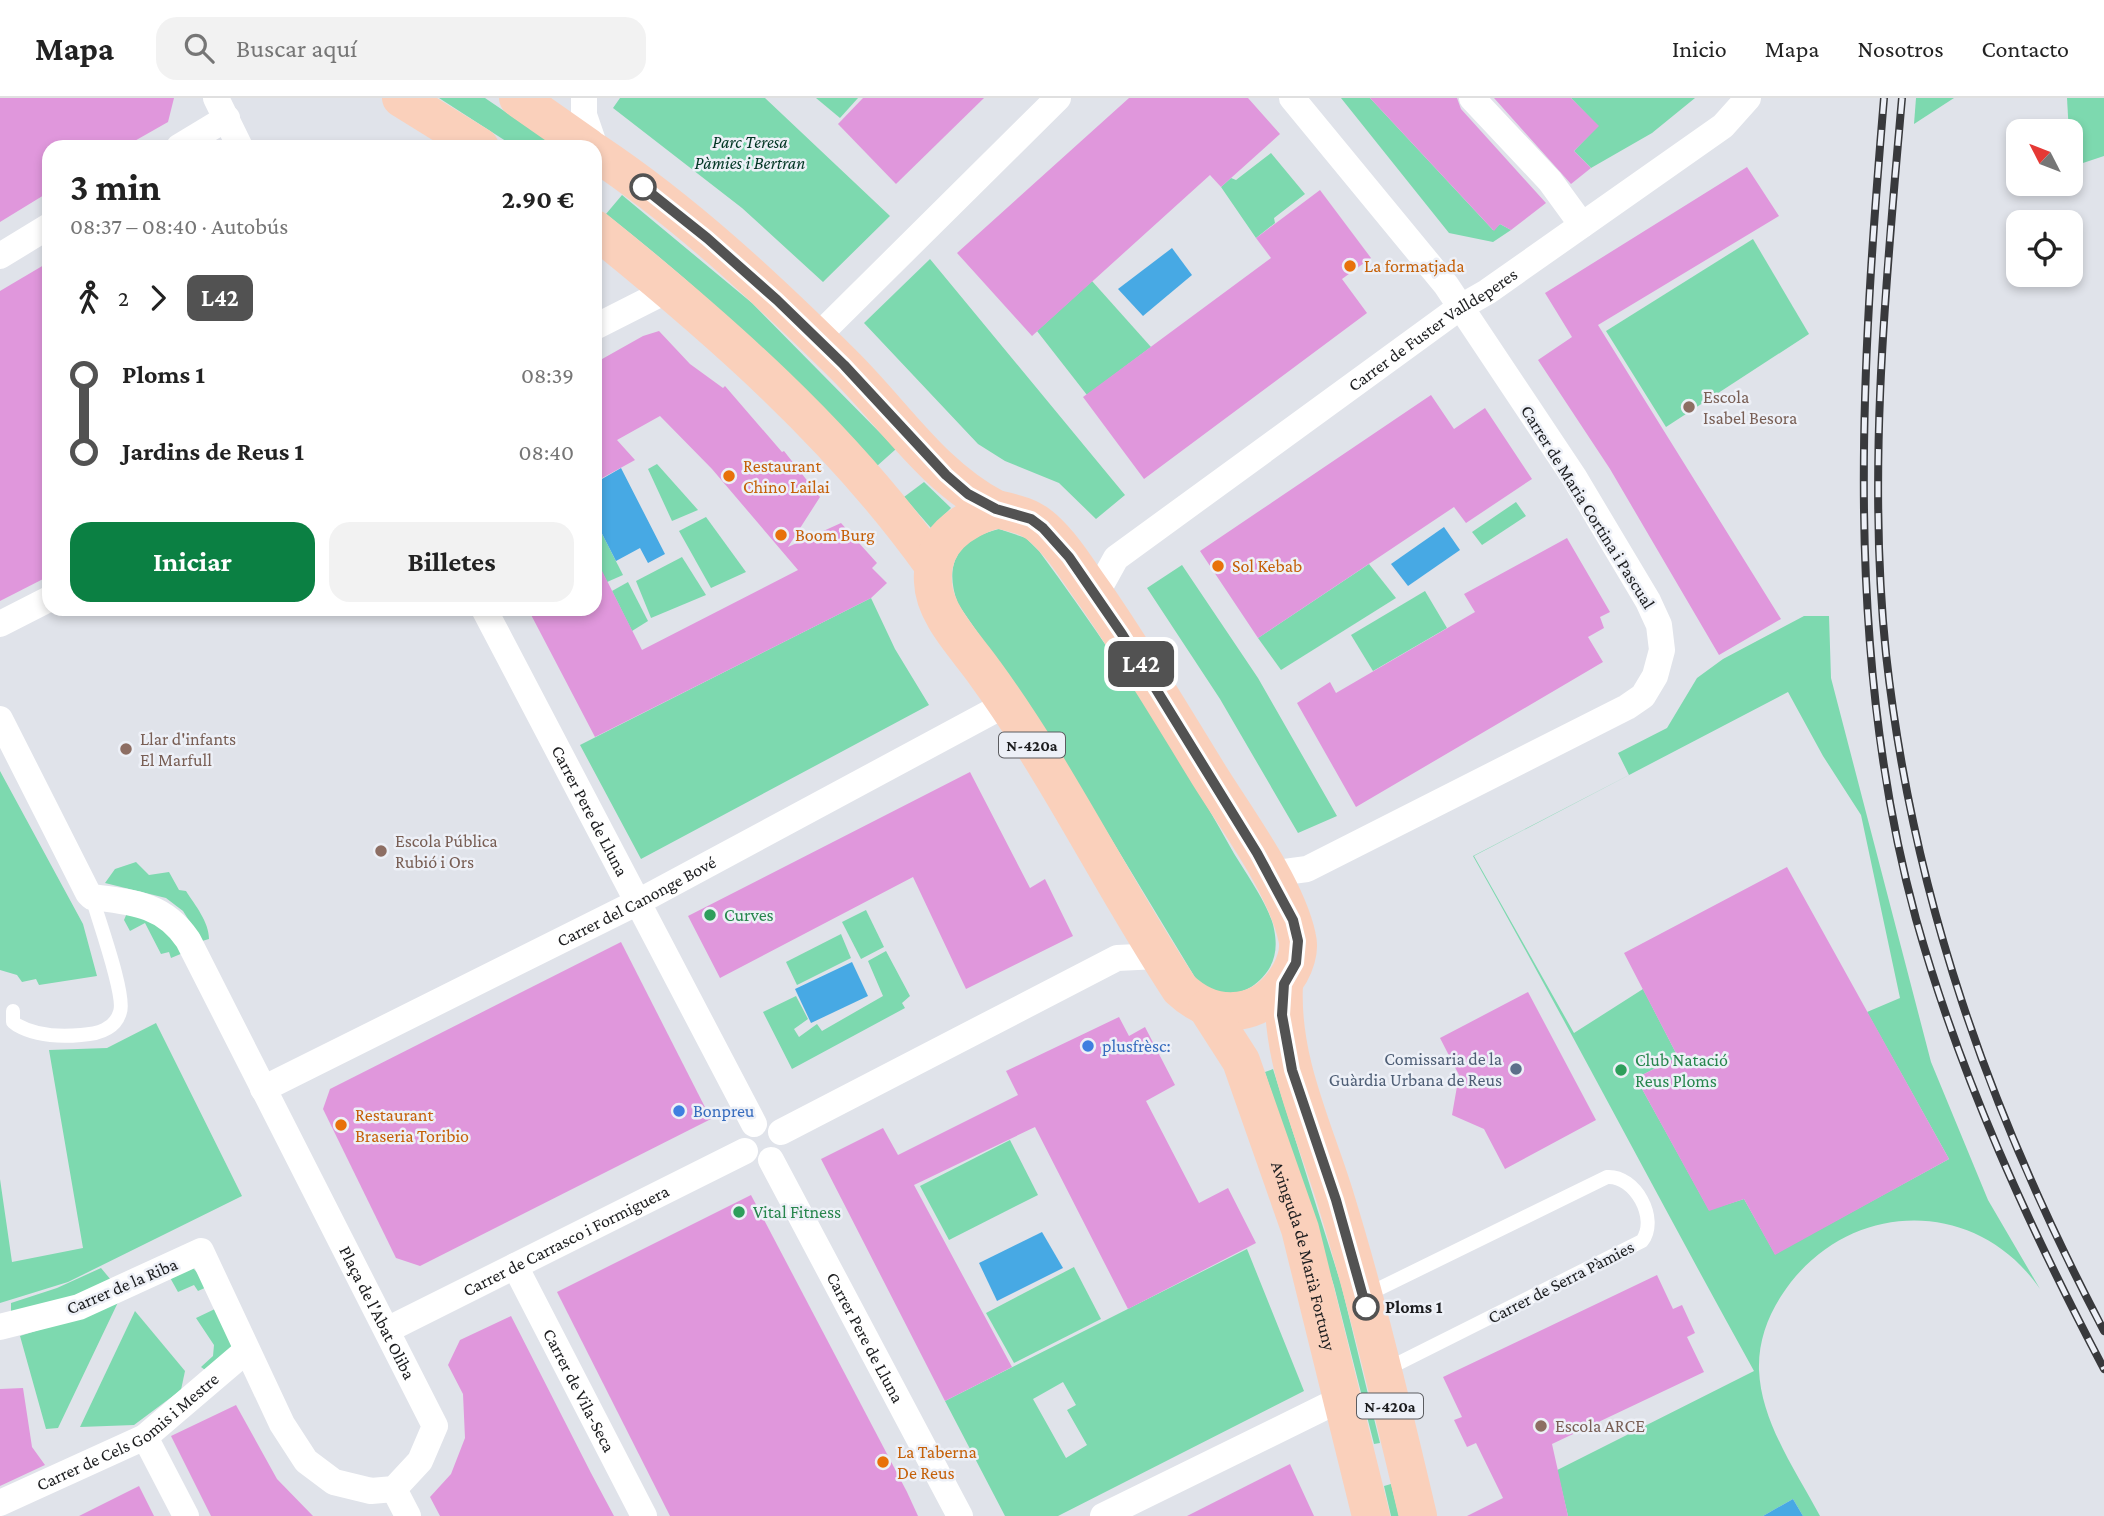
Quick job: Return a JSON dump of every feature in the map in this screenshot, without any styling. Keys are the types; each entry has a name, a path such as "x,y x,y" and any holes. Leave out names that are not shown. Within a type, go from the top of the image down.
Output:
{"main road":[{"path":"401,98 469,140"},
{"name":"N-420a","path":"529,100 582,140"},
{"name":"N-420a","path":"602,155 707,238 817,338 946,475 968,494 996,509 1031,519 1069,557 1132,649 1269,874 1286,909 1298,941 1296,963 1284,984 1269,1000 1231,1012 1206,1008 1180,989 1006,704 938,604 932,584 933,565"},
{"path":"602,235 737,348 871,486 933,565 944,539 956,527 976,515 996,509"},
{"name":"N-420a","path":"1284,984 1282,1015 1292,1070 1336,1200 1418,1516"},
{"name":"Avinguda de Marià Fortuny","path":"1206,1008 1241,1061 1300,1229 1371,1516"}],"street":[{"path":"584,98 584,115 591,140"},
{"path":"817,338 1058,98"},
{"name":"Carrer de Maria Cortina i Pascual","path":"1269,874 1307,869 1627,707 1643,695 1655,676 1662,650 1659,625 1648,601 1574,477 1446,285 1292,98"},
{"path":"1472,98 1550,181 1582,225"},
{"name":"Carrer de Fuster Valldeperes","path":"1095,596 1116,558 1459,308 1487,292 1723,126 1743,100"},
{"path":"186,140 224,105 237,140"},
{"path":"0,256 42,230"},
{"path":"602,323 670,289"},
{"path":"1069,557 1116,558"},
{"path":"0,624 42,603"},
{"name":"Carrer Pere de Lluna","path":"488,616 754,1124"},
{"name":"Carrer del Canonge Bové","path":"263,1089 638,902 1006,704"},
{"path":"0,719 90,895"},
{"path":"1286,909 1307,869"},
{"name":"Plaça de l'Abat Oliba","path":"90,895 137,902 165,913 178,925 387,1329 435,1426 419,1461 394,1489"},
{"path":"781,1132 1149,940"},
{"path":"767,1122 781,1132 782,1148 771,1160 755,1161 745,1151 743,1137 754,1124 767,1122"},
{"name":"Carrer de Carrasco i Formiguera","path":"387,1329 745,1151"},
{"name":"Carrer Pere de Lluna","path":"771,1160 960,1516"},
{"name":"Carrer de la Riba","path":"0,1327 79,1307 201,1251 247,1350"},
{"name":"Carrer de Vila-Seca","path":"516,1266 644,1516"},
{"path":"247,1350 282,1424 306,1461 334,1482 371,1491 394,1489 408,1516"},
{"name":"Carrer de Cels Gomis i Mestre","path":"0,1503 145,1437 247,1350"},
{"path":"1103,1516 1343,1398"},
{"path":"145,1437 186,1516"}],"lane":[{"path":"13,1012 13,1022 18,1025 54,1036 98,1033 111,1026 119,1016 121,996 90,895"},
{"name":"Carrer de Serra Pàmies","path":"1363,1296 1607,1177 1618,1176 1629,1182 1650,1219 1649,1232 1642,1241 1381,1372"}],"green space":[{"path":"439,98 485,98 547,140 504,140"},
{"name":"Parc Teresa Pàmies i Bertran","path":"620,98 765,98 890,216 823,282 742,208 613,108"},
{"path":"816,98 858,98 840,118"},
{"path":"1341,98 1370,98 1493,230 1500,224 1511,230 1493,242 1449,233"},
{"path":"1571,98 1695,98 1652,133 1591,168 1574,151 1598,126"},
{"path":"1916,98 1954,98 1914,124"},
{"path":"2067,98 2104,98 2104,156 2083,163 2083,119 2068,119"},
{"path":"1271,153 1305,194 1274,218 1275,223 1256,238 1221,187 1231,178 1236,180"},
{"path":"622,195 752,303 896,449 877,466 747,335 606,214"},
{"path":"1753,239 1809,334 1666,427 1606,331"},
{"path":"930,259 1125,495 1096,519 1059,483 1005,461 978,444 864,323"},
{"path":"1092,281 1151,347 1087,395 1037,331"},
{"path":"657,464 698,510 672,521 648,469"},
{"path":"924,482 951,508 931,528 904,497"},
{"path":"1516,502 1526,516 1482,545 1472,532"},
{"path":"706,517 746,572 711,588 679,531"},
{"path":"999,529 1026,538 1065,587 1164,735 1262,899 1272,920 1275,953 1266,973 1247,989 1227,993 1199,984 1052,741 958,604 952,577 958,555 973,539"},
{"path":"602,534 623,575 607,582 602,572"},
{"path":"682,557 706,595 651,618 636,581"},
{"path":"1369,564 1396,598 1281,670 1258,638"},
{"path":"1182,565 1258,678 1337,816 1298,833 1220,699 1147,588"},
{"path":"628,582 648,621 632,631 612,591"},
{"path":"1425,591 1447,628 1373,671 1351,635"},
{"path":"871,598 895,649 929,705 641,859 580,745"},
{"name":"Club Natació Reus Ploms","path":"1804,616 1829,616 1831,678 1931,1062 1988,1200 2040,1289 2015,1260 1985,1239 1952,1226 1918,1221 1883,1224 1850,1235 1818,1255 1791,1282 1767,1323 1759,1358 1761,1389 1773,1427 1820,1516 1803,1516 1793,1499 1763,1516 1568,1516 1557,1470 1754,1371 1473,856 1629,775 1618,753 1667,728 1697,678 1723,659","holes":["1788,692 1823,756 1861,815 1900,998 1867,1012 1949,1159 1775,1254 1744,1199 1709,1210 1636,1078 1678,1057 1643,989 1574,1033 1474,856"]},
{"path":"0,771 83,924 97,976 39,985 36,979 22,982 17,975 0,970"},
{"path":"136,862 149,875 169,872 179,890 186,891 201,914 209,939 202,941 183,911 166,898 105,883 115,869"},
{"path":"866,910 884,947 861,959 842,922"},
{"path":"127,913 155,919 183,953 171,958 169,952 161,954 145,923 130,931 124,920"},
{"path":"841,934 851,958 797,985 786,962"},
{"path":"886,951 910,996 902,1003 905,1008 792,1069 763,1012 796,996 808,1019 794,1029 799,1037 817,1024 822,1031 883,996 868,961"},
{"path":"156,1023 242,1196 68,1282 0,1303 0,1179 12,1262 83,1248 49,1050 107,1048"},
{"path":"1273,1069 1341,1284 1380,1443 1374,1444 1334,1286 1265,1072"},
{"path":"1010,1140 1038,1195 949,1240 920,1186"},
{"path":"1247,1249 1304,1391 1058,1516 1005,1516 945,1401","holes":["1063,1382 1076,1405 1067,1410 1087,1445 1066,1458 1033,1399"]},
{"path":"1074,1267 1101,1319 1014,1363 986,1313"},
{"path":"101,1268 111,1280 74,1297 11,1317 11,1303 57,1288"},
{"path":"193,1268 209,1286 198,1291 194,1285 178,1292 168,1274"},
{"path":"121,1296 58,1428 46,1429 20,1336 79,1317"},
{"path":"217,1308 232,1347 208,1372 201,1367 213,1356 214,1345 196,1318"},
{"path":"135,1311 185,1371 181,1390 134,1425 80,1427"},
{"path":"1391,1484 1399,1516 1391,1516 1384,1486"}],"water":[{"path":"1172,248 1192,275 1143,316 1118,289"},
{"path":"621,468 665,554 648,563 640,548 616,561 602,534 602,479"},
{"path":"1444,527 1460,550 1408,586 1391,564"},
{"path":"852,962 868,996 811,1023 795,989"},
{"path":"1042,1232 1063,1268 997,1301 979,1263"},
{"path":"1793,1499 1803,1516 1763,1516"}],"building":[{"path":"0,98 174,98 168,122 136,140 42,140 42,196 0,222"},
{"path":"863,98 984,98 896,184 838,124"},
{"path":"1129,98 1248,98 1280,134 1221,187 1210,175 1032,336 957,253"},
{"path":"1370,98 1457,98 1461,109 1546,203 1511,230 1500,224 1494,231"},
{"path":"1494,98 1571,98 1599,126 1574,151 1591,168 1571,184"},
{"path":"1747,167 1779,216 1598,325 1781,619 1719,655 1610,469 1538,360 1572,337 1545,293"},
{"path":"1320,190 1371,258 1342,279 1367,313 1144,479 1083,397 1271,258 1256,238"},
{"path":"42,266 42,580 0,601 0,291"},
{"path":"659,331 690,364 723,388 725,386 782,452 784,451 820,497 788,547 841,523 877,563 872,568 887,583 871,598 595,737 532,616 602,616 602,571 642,650 798,570 712,469 660,416 617,440 635,460 602,478 602,359 643,336"},
{"path":"1431,395 1454,429 1485,408 1532,479 1466,523 1454,507 1258,638 1200,551"},
{"path":"1567,538 1610,612 1600,617 1604,628 1588,637 1603,662 1356,807 1297,703 1330,682 1336,693 1475,612 1464,594"},
{"path":"970,772 1030,888 1045,879 1073,936 966,989 913,877 720,978 688,916"},
{"name":"Club Natació Reus Ploms","path":"1787,867 1949,1159 1775,1255 1744,1199 1709,1211 1636,1078 1678,1057 1624,953"},
{"path":"621,942 711,1119 420,1266 396,1258 323,1109 330,1089"},
{"path":"1528,992 1596,1120 1505,1169 1484,1129 1452,1115 1459,1075 1440,1038"},
{"path":"1119,1017 1129,1036 1145,1027 1175,1085 1146,1101 1199,1203 1228,1188 1256,1243 1128,1309 1035,1127 914,1185 1012,1367 945,1401 821,1159 883,1128 898,1155 1018,1095 1006,1071"},
{"path":"751,1195 918,1516 670,1516 557,1292"},
{"name":"Escola ARCE","path":"1657,1275 1673,1309 1682,1305 1695,1333 1687,1337 1704,1372 1552,1444 1568,1516 1467,1516 1503,1498 1476,1443 1467,1447 1454,1420 1462,1417 1443,1377"},
{"path":"511,1316 614,1516 440,1516 430,1497 451,1474 465,1438 463,1394 448,1365 460,1340"},
{"path":"23,1388 32,1447 45,1465 0,1486 0,1389"},
{"path":"236,1405 277,1479 313,1516 211,1516 171,1436"},
{"path":"1290,1464 1314,1516 1187,1516"},
{"path":"139,1486 154,1516 79,1516"}],"railway":[{"path":"1884,98 1869,304 1864,510 1868,613 1877,716 1893,818 1916,919 1953,1035 2023,1205 2104,1369"},
{"path":"1902,98 1885,305 1878,446 1881,585 1886,654 1898,745 1915,833 1962,1003 2026,1168 2104,1331"}],"bus line":[{"name":"L42","path":"643,187 707,238 777,300 844,365 946,475 968,494 996,509 1031,519 1043,528 1069,557 1122,634 1257,853 1293,920 1298,941 1296,963 1284,984 1282,1015 1292,1070 1336,1200 1366,1307"}],"place":[{"name":"La formatjada","path":"1350,266"},
{"name":"Escola Isabel Besora","path":"1689,407"},
{"name":"Restaurant Chino Lailai","path":"729,476"},
{"name":"Boom Burg","path":"781,535"},
{"name":"Sol Kebab","path":"1218,566"},
{"name":"Llar d'infants El Marfull","path":"126,749"},
{"name":"Escola Pública Rubió i Ors","path":"381,851"},
{"name":"Curves","path":"710,915"},
{"name":"plusfrèsc:","path":"1088,1046"},
{"name":"Comissaria de la Guàrdia Urbana de Reus","path":"1516,1069"},
{"name":"Club Natació Reus Ploms","path":"1621,1070"},
{"name":"Bonpreu","path":"679,1111"},
{"name":"Restaurant Braseria Toribio","path":"341,1125"},
{"name":"Vital Fitness","path":"739,1212"},
{"name":"Ploms 1","path":"1366,1307"},
{"name":"Escola ARCE","path":"1541,1426"},
{"name":"La Taberna De Reus","path":"883,1462"}]}
